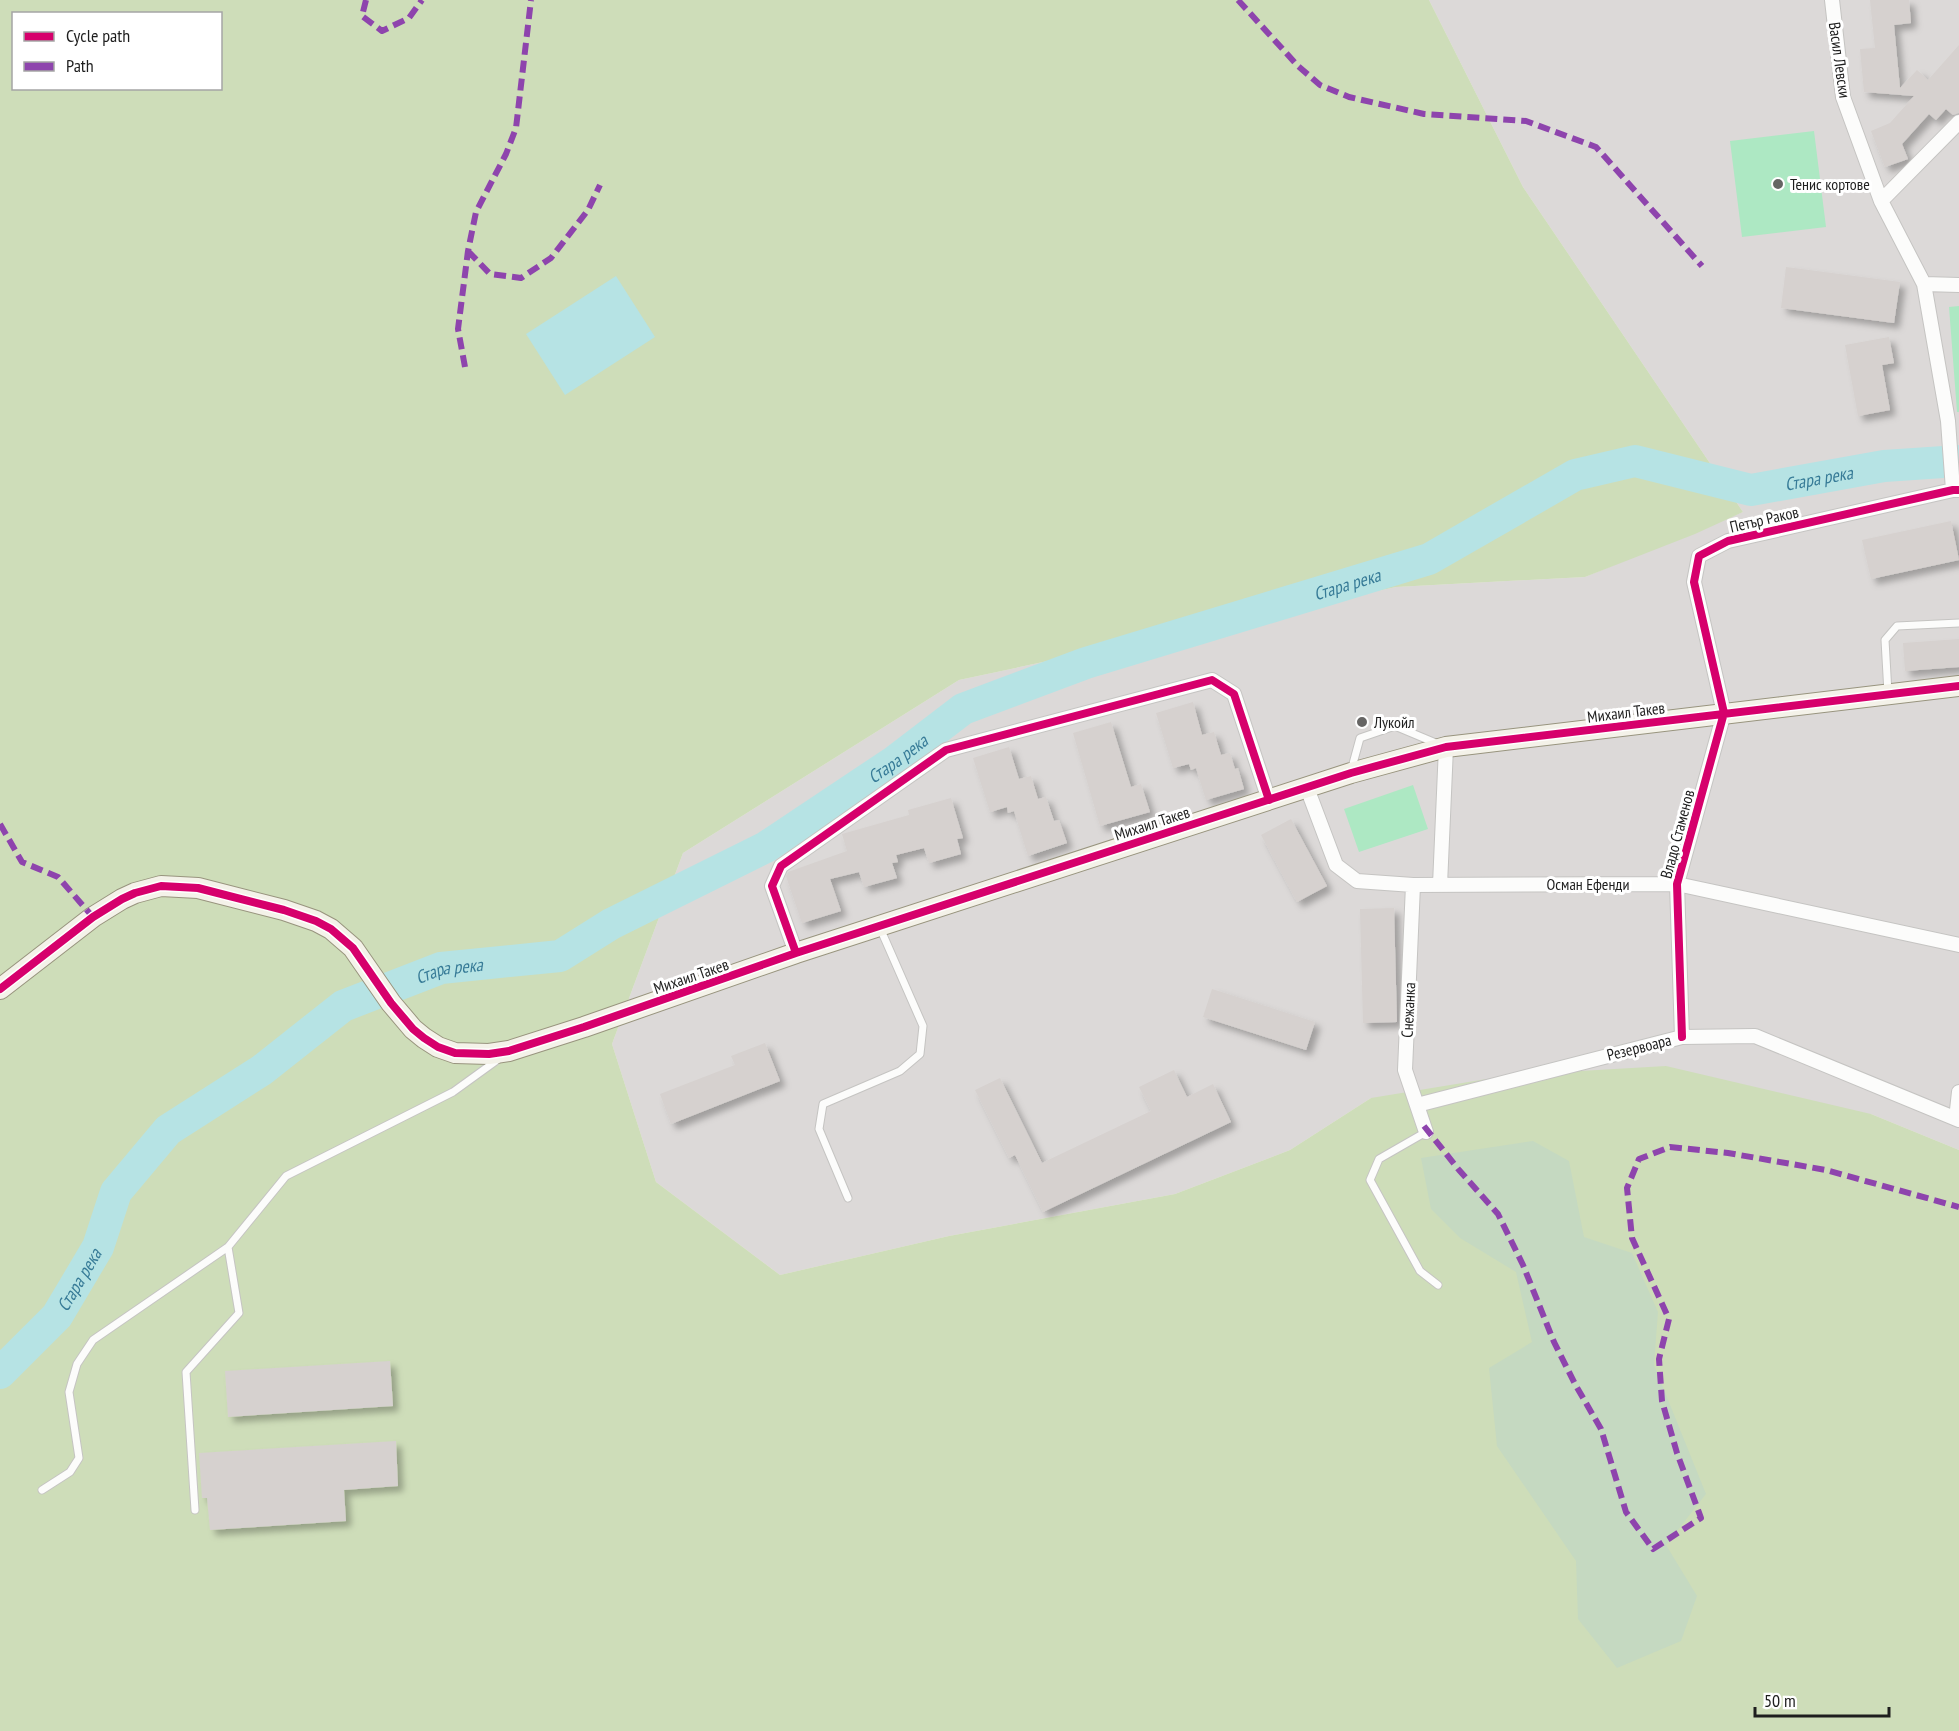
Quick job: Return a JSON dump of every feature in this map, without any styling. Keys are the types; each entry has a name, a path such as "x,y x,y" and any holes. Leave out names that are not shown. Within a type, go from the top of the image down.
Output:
{"main road":[{"name":"Михаил Такев","path":"0,989 107,908 135,893 161,886 198,888 284,910 324,925 353,948 391,1003 413,1029 438,1047 455,1053 472,1055 509,1051 879,926 1351,773 1446,747 1959,686"}],"street":[{"name":"Васил Левски","path":"1832,0 1843,98 1881,201 1924,284 1948,421 1956,490"},
{"path":"1881,201 1959,122"},
{"path":"1924,284 1959,285"},
{"name":"Петър Раков","path":"1724,713 1694,582 1699,556 1728,541 1956,490"},
{"path":"796,953 772,886 781,866 946,750 1212,680 1234,694 1269,800"},
{"name":"Владо Стаменов","path":"1682,1036 1677,884 1724,713"},
{"path":"1440,885 1446,747"},
{"name":"Осман Ефенди","path":"1307,788 1336,865 1357,881 1413,885 1677,884 1959,945"},
{"name":"Снежанка","path":"1413,885 1405,1070 1426,1132"},
{"name":"Резервоара","path":"1417,1105 1682,1036 1755,1036 1958,1120"},
{"path":"1958,1120 1959,1092"}],"lane":[{"path":"1888,693 1885,640 1897,626 1959,623"},
{"path":"1351,773 1360,738 1395,726 1446,747"},
{"path":"848,1197 819,1129 823,1104 900,1071 920,1054 923,1026 879,926"},
{"path":"42,1490 70,1472 79,1458 69,1392 77,1364 93,1340 228,1247 286,1176 453,1092 509,1051"},
{"path":"1426,1132 1380,1159 1370,1180 1420,1270 1438,1285"},
{"path":"195,1510 186,1372 239,1313 228,1247"}],"shaded area":[{"path":"1429,0 1959,0 1959,1150 1871,1114 1371,1098 1290,1150 1175,1194 949,1236 780,1275 656,1182 612,1044 683,853 959,680 1396,587 1585,577 1743,512 1523,187"}],"green space":[{"path":"0,0 1429,0 1523,187 1743,512 1695,534 1585,577 1396,587 959,680 683,853 612,1044 656,1182 780,1275 949,1236 1175,1194 1290,1150 1371,1098 1511,1075 1666,1066 1871,1114 1959,1150 1959,1731 0,1731"},
{"name":"Тенис кортове","path":"1814,131 1826,227 1742,237 1730,141"},
{"path":"1959,306 1959,412 1957,412 1949,307"},
{"path":"1413,785 1428,829 1359,852 1344,809"},
{"path":"1533,1141 1569,1161 1584,1237 1632,1253 1658,1312 1654,1365 1706,1494 1666,1545 1697,1596 1681,1641 1617,1668 1578,1619 1576,1561 1497,1446 1489,1368 1532,1342 1516,1272 1460,1238 1431,1209 1421,1158"}],"water":[{"path":"616,276 655,337 565,395 526,334"}],"building":[{"path":"1870,0 1909,0 1911,23 1894,25 1900,88 1917,70 1928,80 1959,45 1959,113 1953,115 1946,109 1936,120 1929,114 1902,144 1908,159 1885,167 1871,131 1890,123 1914,96 1864,92 1860,49 1875,48"},
{"path":"1786,267 1900,282 1894,323 1781,308"},
{"path":"1889,337 1894,363 1882,365 1890,410 1858,416 1845,345"},
{"path":"1951,521 1959,560 1871,579 1862,540"},
{"path":"1959,639 1959,667 1905,671 1903,643"},
{"path":"1193,702 1202,735 1214,732 1221,755 1230,753 1235,769 1238,768 1244,789 1206,800 1196,768 1191,770 1189,764 1173,768 1156,713"},
{"path":"1111,722 1131,787 1141,784 1150,812 1100,826 1073,733"},
{"path":"1009,747 1019,779 1031,776 1038,799 1046,797 1054,821 1059,820 1067,843 1028,856 1014,811 1008,813 1007,807 990,812 973,758"},
{"path":"951,798 963,838 957,839 961,854 929,863 924,848 896,855 898,862 892,863 897,878 864,887 859,872 830,879 841,911 802,923 786,876 788,872 847,851 842,834 909,815 908,810"},
{"path":"1291,819 1327,886 1297,902 1261,835"},
{"path":"1394,908 1397,1022 1363,1023 1360,909"},
{"path":"1212,989 1315,1022 1306,1050 1203,1017"},
{"path":"765,1043 780,1081 671,1124 660,1094 735,1065 731,1056"},
{"path":"1174,1070 1187,1097 1213,1084 1231,1122 1043,1212 1015,1155 1009,1158 975,1090 1000,1078 1042,1163 1151,1111 1139,1087"},
{"path":"390,1361 393,1406 228,1417 225,1371"},
{"path":"396,1441 398,1486 344,1490 346,1521 210,1530 207,1498 202,1498 199,1453"}],"waterway":[{"name":"Стара река","path":"0,1373 57,1316 98,1247 116,1192 168,1130 262,1070 343,1006 441,968 560,956 611,924 766,847 895,761 963,709 1086,663 1429,559 1575,475 1635,461 1751,490 1884,466 1959,461"}],"marked path":[{"path":"366,0 362,16 382,31 409,18 422,0"},
{"path":"465,367 458,329 468,251 476,212 506,154 516,128 531,0"},
{"path":"1238,0 1298,66 1320,85 1349,97 1424,114 1526,121 1596,147 1702,266"},
{"path":"468,251 490,274 521,278 551,258 588,210 600,185"},
{"path":"0,824 22,862 58,877 93,917"},
{"path":"1424,1126 1498,1214 1523,1265 1554,1342 1601,1429 1626,1512 1653,1549 1701,1518 1677,1453 1662,1401 1659,1359 1669,1319 1632,1238 1627,1188 1639,1159 1670,1147 1728,1153 1826,1170 1959,1207"}],"cycle path":[{"path":"1682,1037 1677,884 1724,713 1694,582 1699,556 1728,541 1959,490"},
{"path":"796,953 772,886 781,866 946,750 1212,680 1234,694 1269,800"},
{"path":"0,989 93,917 122,899 161,886 198,888 284,910 331,929 353,948 391,1003 413,1029 438,1047 455,1053 489,1054 509,1051 796,953 1351,773 1446,747 1959,686"}],"place":[{"name":"Тенис кортове","path":"1778,184"},
{"name":"Лукойл","path":"1362,722"}]}
